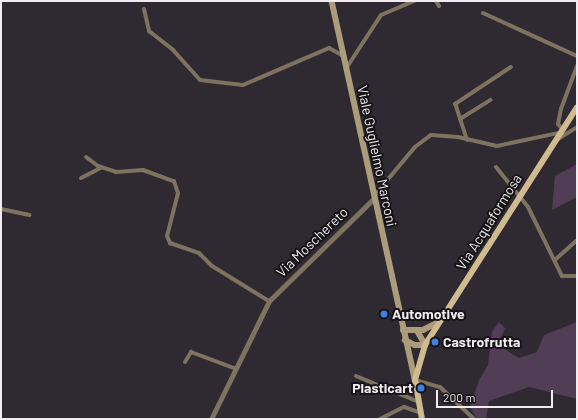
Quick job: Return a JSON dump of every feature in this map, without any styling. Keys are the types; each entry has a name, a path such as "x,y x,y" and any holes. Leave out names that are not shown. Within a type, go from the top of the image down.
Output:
{"main road":[{"name":"Viale Guglielmo Marconi","path":"332,1 400,315 405,329 405,339 414,380"},
{"name":"Via Acquaformosa","path":"414,380 425,345 552,142 577,107"},
{"path":"405,329 417,331 439,322"},
{"path":"405,339 415,345 425,345 417,331"},
{"path":"414,380 422,416"}],"street":[{"path":"347,67 381,15 414,1"},
{"path":"436,1 439,6"},
{"path":"144,9 149,31 193,69 198,79 243,84 325,49 344,57"},
{"path":"483,13 577,56"},
{"path":"374,197 422,140 444,135 497,146 560,131 558,124 561,109 577,66"},
{"path":"467,140 455,104 511,67"},
{"path":"460,119 490,100"},
{"path":"552,142 577,127"},
{"path":"86,157 101,168 116,172 144,170 177,183 176,208 167,236 170,243 199,253 212,266 268,302"},
{"path":"496,167 518,197 528,207 556,259 562,276 577,276"},
{"path":"81,178 101,168"},
{"name":"Via Moschereto","path":"211,419 234,368 268,302 374,197"},
{"path":"1,209 29,215"},
{"path":"556,259 577,240"},
{"path":"185,362 191,352 234,368"},
{"path":"356,376 419,402"},
{"path":"414,380 440,387 474,419"},
{"path":"380,419 404,407 422,416"}],"shaded area":[{"path":"577,164 577,197 552,210 555,176"},
{"path":"499,322 505,328 498,345 519,358 537,352 544,335 577,322 577,399 529,387 489,401 486,419 477,419 470,407 479,380 488,365 492,332"}],"place":[{"name":"Automotive","path":"384,314"},
{"name":"Castrofrutta","path":"435,342"},
{"name":"Plasticart","path":"421,388"}]}
